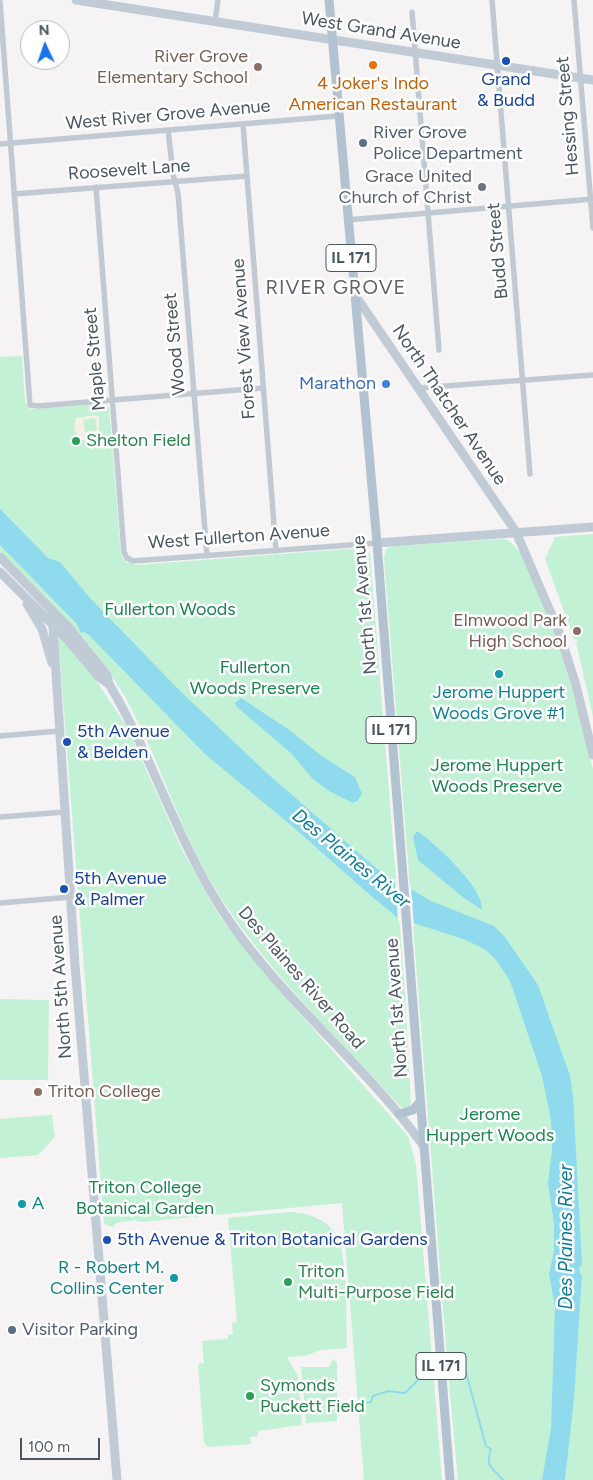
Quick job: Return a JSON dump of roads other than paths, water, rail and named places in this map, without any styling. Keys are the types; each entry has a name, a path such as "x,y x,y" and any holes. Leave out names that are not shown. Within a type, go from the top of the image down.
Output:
{"main road":[{"name":"North Thatcher Avenue","path":"329,0 331,40 355,295"},
{"name":"North 1st Avenue","path":"355,295 377,543 450,1480"},
{"path":"399,1114 413,1110 420,1102"}],"street":[{"name":"West Grand Avenue","path":"76,0 102,2 331,40 593,80"},
{"path":"215,21 218,0"},
{"name":"Budd Street","path":"492,0 530,474"},
{"name":"Hessing Street","path":"574,0 593,228"},
{"path":"0,2 2,55 30,405 38,406 263,388"},
{"path":"412,12 439,350"},
{"name":"West River Grove Avenue","path":"0,144 338,116"},
{"name":"Forest View Avenue","path":"243,124 276,551"},
{"name":"Wood Street","path":"168,130 174,182 178,193 207,556"},
{"name":"Roosevelt Lane","path":"14,194 247,176"},
{"name":"Maple Street","path":"96,187 114,400 124,552 127,558"},
{"path":"347,220 592,199"},
{"name":"North Thatcher Avenue","path":"355,295 516,532 559,632 576,685 593,755"},
{"path":"418,388 593,375"},
{"name":"West Fullerton Avenue","path":"127,558 134,561 593,527"},
{"name":"Des Plaines River Road","path":"0,557 89,651 107,675 108,684 148,757 195,864 218,904 258,959 399,1114 423,1146"},
{"name":"Des Plaines River Road","path":"0,572 53,626 99,677 108,684"},
{"path":"19,591 42,629 56,675"},
{"name":"North 5th Avenue","path":"52,611 71,897 116,1480"},
{"path":"0,736 59,731"},
{"path":"0,817 65,812"},
{"path":"0,903 71,897"}],"water":[{"name":"Des Plaines River","path":"0,509 48,558 60,562 91,599 181,692 268,774 395,883 411,889 431,901 494,926 505,937 538,985 570,1076 573,1096 582,1265 579,1267 580,1274 582,1275 574,1398 565,1480 542,1480 551,1428 555,1307 549,1274 554,1251 554,1224 548,1183 552,1151 551,1120 542,1076 510,981 497,961 486,950 466,940 398,918 205,754 89,635 84,632 81,633 77,624 0,545"},
{"path":"241,698 288,729 323,757 355,777 362,794 357,801 353,803 329,791 312,778 292,754 237,707 235,703"},
{"path":"417,831 446,855 467,879 476,890 481,901 482,910 460,895 418,860 413,837"}],"waterway":[{"path":"450,1377 454,1376 457,1367 465,1369 486,1446 491,1449 489,1463 503,1480"},
{"path":"355,1405 371,1402 373,1396 388,1391 405,1393 421,1377 434,1379"}],"place":[{"name":"Grand & Budd","path":"506,61"},
{"name":"4 Joker's Indo American Restaurant","path":"373,65"},
{"name":"River Grove Elementary School","path":"258,67"},
{"name":"River Grove Police Department","path":"363,143"},
{"name":"Grace United Church of Christ","path":"482,187"},
{"name":"Marathon","path":"386,384"},
{"name":"Shelton Field","path":"76,441"},
{"name":"Elmwood Park High School","path":"577,631"},
{"name":"Jerome Huppert Woods Grove #1","path":"499,674"},
{"name":"5th Avenue & Belden","path":"67,742"},
{"name":"5th Avenue & Palmer","path":"64,889"},
{"name":"Triton College","path":"38,1092"},
{"name":"A","path":"22,1204"},
{"name":"5th Avenue & Triton Botanical Gardens","path":"107,1240"},
{"name":"R - Robert M. Collins Center","path":"174,1278"},
{"name":"Triton Multi-Purpose Field","path":"288,1282"},
{"name":"Visitor Parking","path":"12,1330"},
{"name":"Symonds Puckett Field","path":"250,1396"}],"district":[{"name":"RIVER GROVE","path":"336,288"}],"park label":[{"name":"Fullerton Woods","path":"170,610"},
{"name":"Fullerton Woods Preserve","path":"255,678"},
{"name":"Jerome Huppert Woods Preserve","path":"497,776"},
{"name":"Jerome Huppert Woods","path":"490,1125"},
{"name":"Triton College Botanical Garden","path":"145,1198"}]}
